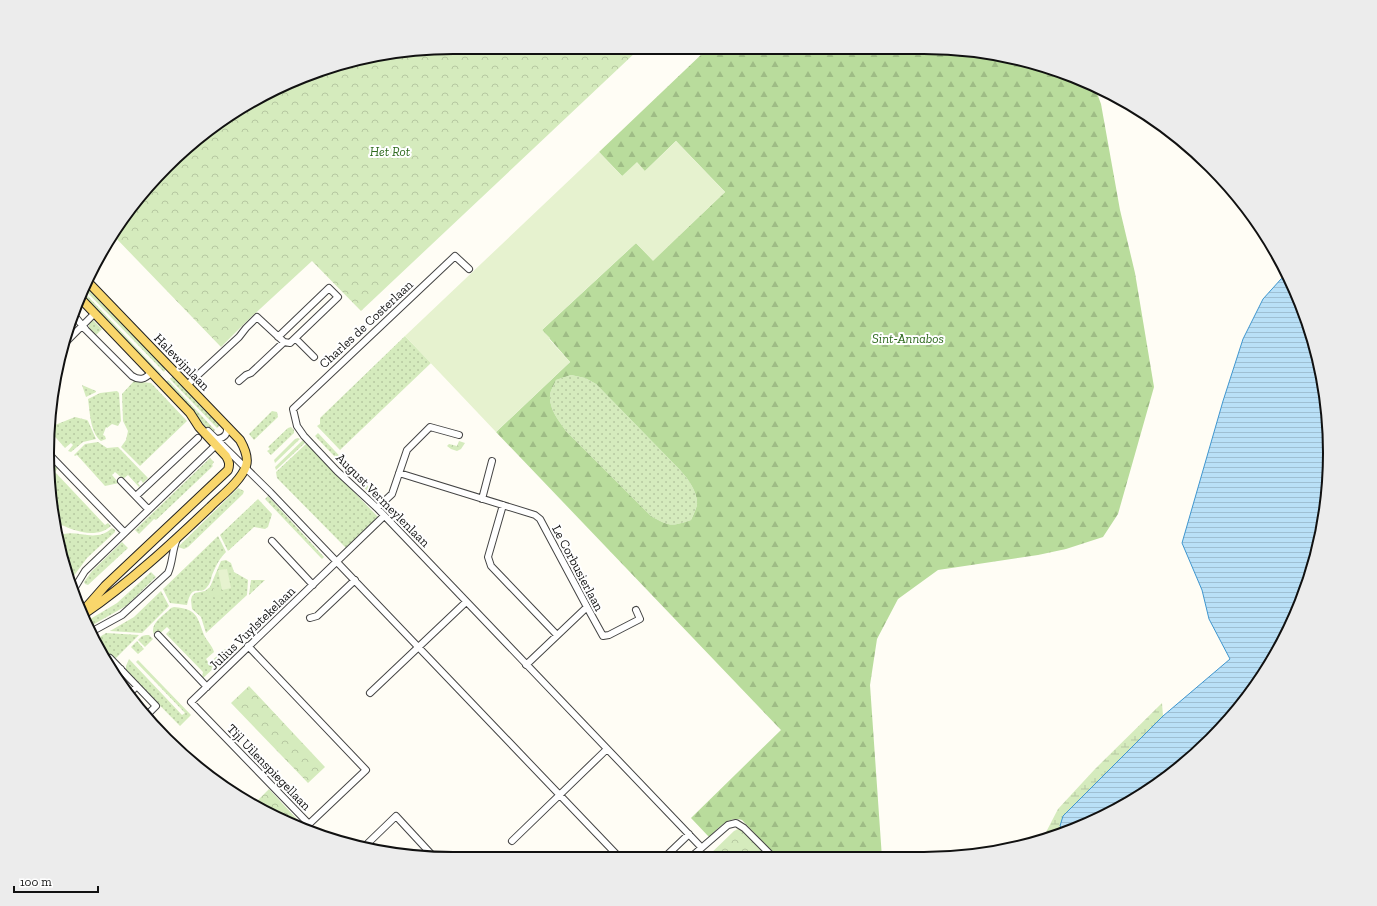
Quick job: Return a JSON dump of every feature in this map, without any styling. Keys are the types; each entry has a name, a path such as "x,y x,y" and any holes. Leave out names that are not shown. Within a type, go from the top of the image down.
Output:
{"main road":[{"name":"Halewijnlaan","path":"91,285 226,425 242,444 246,458 244,465"},
{"path":"83,302 190,413 199,427 216,442 229,461 230,466 228,470 105,586 85,609"},
{"path":"87,612 113,594 177,538 235,482 244,465"}],"street":[{"name":"Charles de Costerlaan","path":"293,409 456,256 469,270"},
{"path":"187,385 239,337 257,317 278,337 284,342 290,343 338,297 329,288 278,337"},
{"path":"72,336 94,314"},
{"path":"77,319 132,376 145,379 152,373"},
{"path":"295,338 314,357"},
{"path":"239,381 251,373 284,342"},
{"name":"August Vermeylenlaan","path":"293,409 297,426 304,436 337,471 377,508 701,847"},
{"path":"76,585 85,570 227,433 226,425"},
{"path":"377,508 392,494 407,450 430,427 458,435"},
{"path":"136,496 198,438"},
{"path":"216,442 244,465 614,852"},
{"path":"54,459 124,532"},
{"path":"482,499 492,461"},
{"path":"228,470 233,464 244,465"},
{"name":"Le Corbusierlaan","path":"399,473 535,515 540,519 601,634 606,636 640,619 636,610"},
{"path":"121,481 148,509"},
{"path":"503,505 488,557 491,566 557,635"},
{"name":"Julius Vuylstekelaan","path":"191,702 384,516"},
{"path":"95,630 122,615 168,572 171,564 172,550 177,538"},
{"name":"Julius Vuylstekelaan","path":"272,541 313,585"},
{"path":"310,618 317,616 355,580"},
{"path":"370,693 466,602"},
{"path":"526,665 587,608"},
{"name":"Julius Vuylstekelaan","path":"158,635 206,687"},
{"name":"Tijl Uilenspiegellaan","path":"191,702 309,824 366,770 248,646"},
{"path":"112,660 156,706 150,712"},
{"path":"132,691 137,686"},
{"path":"512,841 607,749"},
{"path":"369,842 396,816 428,851"},
{"path":"696,852 710,842 728,825 736,823 744,828 768,852"},
{"path":"670,852 689,834"}],"green space":[{"name":"Het Rot","path":"453,54 634,54 361,311 312,261 221,347 116,238 136,210 171,171 210,136 231,121 253,107 300,84 350,68 401,57"},
{"name":"Sint-Annabos","path":"702,54 924,54 976,57 1052,75 1077,84 1097,94 1101,104 1120,210 1135,273 1154,387 1118,514 1103,537 1066,549 1038,555 938,570 898,599 877,639 870,685 882,852 772,852 742,820 732,819 728,821 709,837 691,818 781,730 496,432 570,362 542,330 636,243 653,260 725,192 676,141 645,171 622,176 599,152","holes":["571,375 585,378 596,384 686,477 692,486 697,500 697,507 691,520 679,524 666,524 651,516 566,431 555,415 550,401 551,390 556,380"]},
{"path":"676,141 725,192 653,261 636,243 542,330 570,362 496,432 405,336 599,152 622,176 637,162 645,171"},
{"path":"90,288 166,368 164,372 88,293"},
{"path":"87,295 161,374 159,376 84,299"},
{"path":"92,319 102,329 95,336 89,329 89,323"},
{"path":"405,336 431,363 340,450 317,426 320,424 320,418"},
{"path":"571,375 585,378 596,384 683,474 692,486 697,500 697,507 691,520 679,524 666,524 651,516 566,431 551,406 550,396 556,380"},
{"path":"175,377 220,425 217,428 170,379"},
{"path":"168,380 215,430 212,433 167,386 165,383"},
{"path":"134,381 151,383 187,421 140,466 121,447 126,440 128,431 123,421 122,394"},
{"path":"82,385 96,391 96,392 86,397"},
{"path":"117,391 119,393 121,421 118,426 112,424 107,428 106,427 103,435 106,439 101,441 97,437 93,427 88,399 100,393"},
{"path":"272,411 277,412 278,417 254,440 249,434"},
{"path":"75,417 87,420 96,439 83,442 71,452 68,451 73,445 71,443 65,448 55,436 55,425"},
{"path":"291,427 294,430 294,433 271,455 267,451 270,449 268,447 288,428"},
{"path":"318,433 381,500 380,501 376,500 315,436"},
{"path":"295,439 300,439 275,463 274,460"},
{"path":"303,440 306,442 276,470 275,467"},
{"path":"459,441 465,443 461,449 457,451 447,446 449,444 457,446"},
{"path":"98,442 107,448 118,447 148,478 143,483 141,480 138,483 140,486 139,487 128,475 123,479 115,472 112,475 119,483 105,486 77,455 74,455 85,444"},
{"path":"307,443 378,517 346,548 277,478 276,472"},
{"path":"210,458 214,462 212,465 213,466 139,534 135,530"},
{"path":"54,465 58,468 55,472 105,525 108,523 111,526 105,530 91,533 61,524 57,505"},
{"path":"238,488 244,491 243,494 188,547 184,549 178,547"},
{"path":"268,496 324,557 322,559 265,499"},
{"path":"258,499 272,514 268,527 265,529 254,527 228,551 220,535"},
{"path":"112,528 115,530 115,532 87,558 74,576 63,534 70,533 98,535 105,533"},
{"path":"218,536 226,552 216,566 208,586 202,591 194,591 191,593 187,605 170,603 163,589"},
{"path":"122,542 128,548 88,585 85,584 84,582 92,571"},
{"path":"226,560 231,563 234,572 248,580 247,595 206,633 201,617 192,609 192,596 195,593 205,591 210,587 221,561"},
{"path":"227,569 231,588 222,590 218,570"},
{"path":"151,572 156,577 126,606 93,625 90,619 117,603"},
{"path":"251,580 265,580 249,595"},
{"path":"210,588 213,588 223,596 219,599 206,594"},
{"path":"161,591 169,606 142,633 110,631 134,617"},
{"path":"174,607 192,612 197,618 204,635 214,652 206,659 209,663 225,649 228,649 230,653 202,679 203,672 166,634 170,630 167,627 156,637 153,633 154,625 157,621"},
{"path":"106,633 139,635 115,659 111,654 109,656 99,637"},
{"path":"149,635 153,639 145,647 138,640 142,636"},
{"path":"137,641 144,649 138,654 131,647"},
{"path":"129,659 182,715 185,713 136,662 138,660 191,715 180,726 126,671 126,666"},
{"path":"249,686 325,767 308,783 231,703"},
{"path":"1162,703 1163,716 1063,816 1060,826 1061,828 1046,833 1058,809 1095,769"},
{"path":"269,789 299,822 277,811 257,801"},
{"path":"738,829 743,831 763,852 712,852"}],"water":[{"path":"1283,278 1293,300 1309,350 1320,401 1323,453 1320,505 1315,531 1302,581 1293,606 1270,652 1256,675 1241,696 1206,735 1167,770 1146,785 1124,799 1077,822 1061,828 1060,826 1063,816 1163,716 1230,659 1209,619 1202,590 1182,543 1223,401 1243,339 1263,299"}]}
